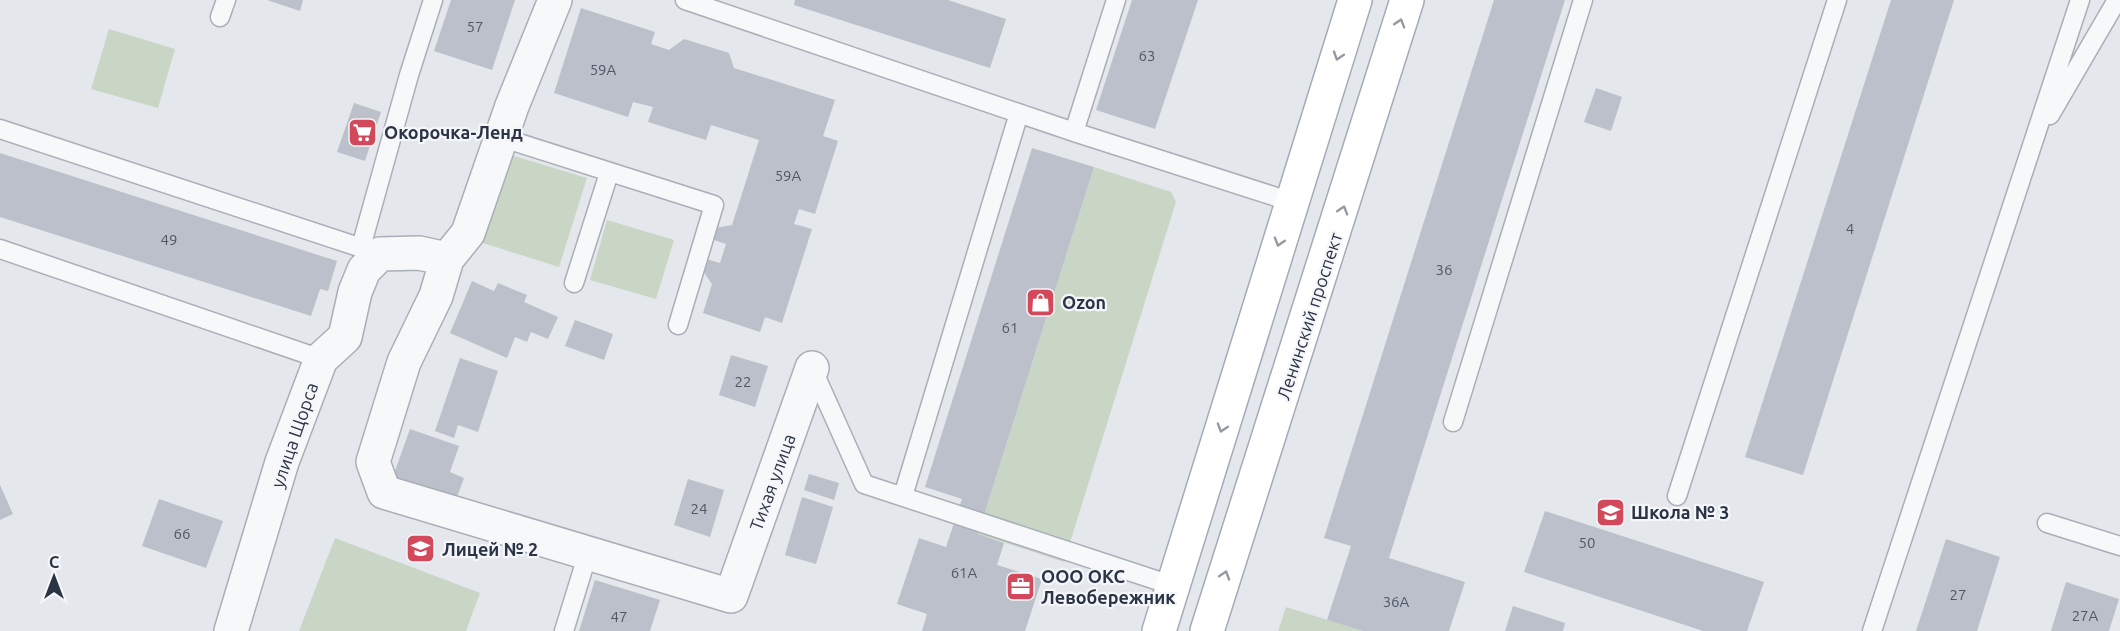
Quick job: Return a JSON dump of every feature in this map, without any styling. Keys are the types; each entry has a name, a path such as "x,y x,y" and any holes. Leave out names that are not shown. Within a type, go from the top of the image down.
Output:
{"main road":[{"path":"1159,631 1355,0"},
{"name":"Ленинский проспект","path":"1207,631 1407,0"}],"street":[{"path":"555,0 512,106 503,138 468,233 447,259 436,296 404,362 373,462 384,492 588,553"},
{"path":"371,250 419,253 447,259"},
{"name":"улица Щорса","path":"231,631 282,462 321,359 345,337 355,292 371,250"},
{"name":"Тихая улица","path":"588,553 731,596 812,368"}],"lane":[{"path":"0,129 371,250 409,75 433,0"},
{"path":"685,0 1074,132 1292,202"},
{"path":"1074,132 1116,0"},
{"path":"1453,422 1583,0"},
{"path":"1677,496 1837,0"},
{"path":"1872,631 2080,0"},
{"path":"2032,147 2117,0"},
{"path":"903,496 1019,113"},
{"path":"503,138 714,205 678,325"},
{"path":"574,283 609,172"},
{"path":"0,249 321,359"},
{"path":"812,368 864,484 1174,586"},
{"path":"2047,523 2120,546"},
{"path":"564,631 588,553"}],"green space":[{"path":"109,29 175,49 158,108 91,89"},
{"path":"511,155 587,178 559,267 483,243"},
{"path":"1094,167 1171,192 1176,202 1064,562 978,534"},
{"path":"607,220 674,240 656,299 590,280"},
{"path":"335,538 480,593 466,631 299,631"},
{"path":"1286,607 1363,631 1278,631"}],"building":[{"path":"267,0 303,0 300,11"},
{"path":"451,0 515,0 492,70 434,51"},
{"path":"795,0 948,0 1006,19 990,68 794,5"},
{"path":"1132,0 1198,0 1155,129 1096,110"},
{"path":"1494,0 1565,0 1389,558 1465,582 1449,631 1363,631 1327,620 1351,546 1324,538"},
{"path":"1891,0 1954,0 1803,475 1745,457"},
{"path":"581,8 655,32 651,44 669,50 684,39 729,53 734,68 835,100 823,136 838,141 815,214 799,209 794,224 812,229 782,323 765,317 760,332 703,313 712,284 703,271 706,259 720,263 726,244 711,239 715,228 732,225 759,140 711,125 706,140 648,122 653,107 633,102 628,117 554,93"},
{"path":"1596,88 1622,97 1611,131 1584,122"},
{"path":"354,103 381,112 365,161 337,152"},
{"path":"1032,148 1094,167 978,534 1004,543 997,565 1042,579 1025,631 922,631 927,614 897,604 919,538 946,547 962,499 925,487"},
{"path":"0,153 337,261 328,291 320,289 311,316 0,217"},
{"path":"472,281 494,291 498,283 527,295 524,302 558,317 548,339 531,332 527,342 515,337 507,358 450,333"},
{"path":"575,320 613,334 604,360 565,346"},
{"path":"731,355 768,366 755,407 719,395"},
{"path":"460,358 498,371 478,432 458,425 454,438 435,431"},
{"path":"410,429 459,446 450,472 464,478 454,505 391,482"},
{"path":"809,474 839,483 834,500 804,490"},
{"path":"688,479 724,490 710,537 674,525"},
{"path":"0,485 13,514 0,520"},
{"path":"802,497 833,507 816,564 785,555"},
{"path":"159,499 223,521 206,568 142,546"},
{"path":"1545,511 1764,582 1747,631 1703,631 1524,572"},
{"path":"1946,539 2000,557 1977,631 1916,631"},
{"path":"595,580 660,600 650,631 579,631"},
{"path":"2066,582 2119,599 2109,631 2051,631"},
{"path":"1513,606 1565,623 1563,631 1505,631"}],"place":[{"name":"Окорочка-Ленд","path":"363,132"},
{"name":"Ozon","path":"1041,302"},
{"name":"Школа № 3","path":"1610,512"},
{"name":"Лицей № 2","path":"421,549"},
{"name":"ООО ОКС Левобережник","path":"1020,586"}]}
